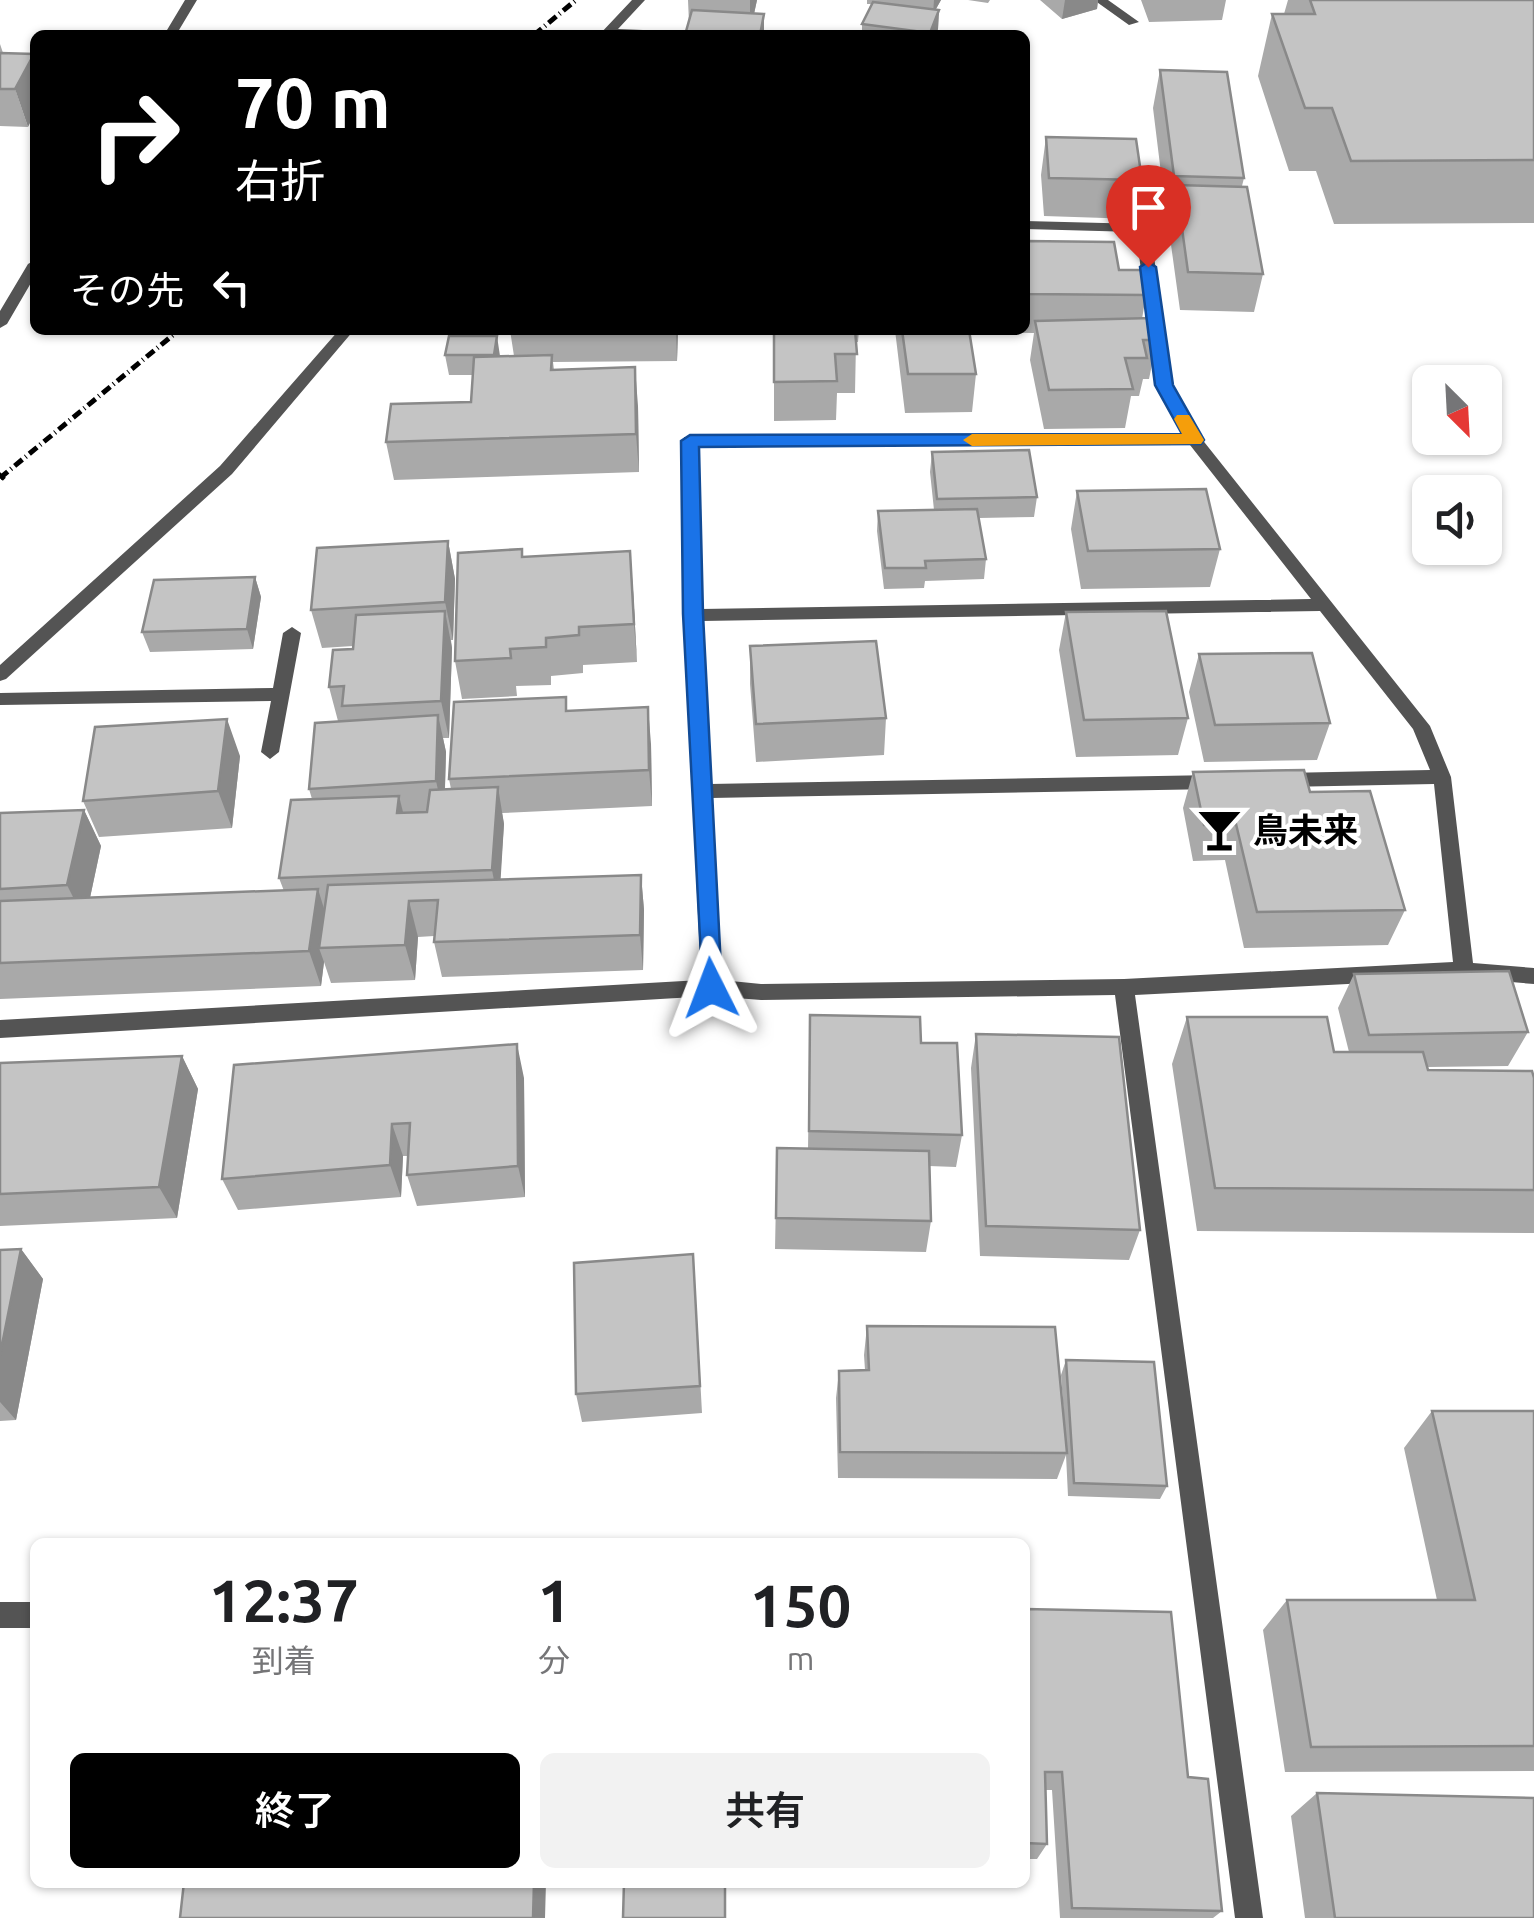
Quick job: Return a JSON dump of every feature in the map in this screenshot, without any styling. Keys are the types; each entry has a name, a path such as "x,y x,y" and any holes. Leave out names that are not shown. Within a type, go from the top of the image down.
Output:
{"street":[{"path":"173,30 190,0"},
{"path":"611,30 639,0"},
{"path":"1100,0 1132,22"},
{"path":"1030,225 1143,228 1164,385 1194,440 1421,726 1442,778 1464,970"},
{"path":"0,324 7,300 30,270"},
{"path":"0,674 226,470 343,335"},
{"path":"711,988 693,614 690,441 1194,440"},
{"path":"693,614 1322,605"},
{"path":"270,752 292,633"},
{"path":"0,698 281,694"},
{"path":"1266,781 1442,778"},
{"path":"701,791 1227,782"},
{"path":"0,1029 711,988 761,992 1124,987 1464,970 1534,976"},
{"path":"1124,987 1249,1918"},
{"path":"0,1615 30,1615"}],"building":[{"path":"1310,0 1534,0 1534,160 1351,161 1332,108 1305,108 1272,14 1315,14"},
{"path":"873,2 939,10 931,30 862,24"},
{"path":"692,10 764,14 761,30 686,30"},
{"path":"0,53 30,54 15,89 0,89"},
{"path":"1160,70 1227,72 1244,178 1174,176"},
{"path":"1046,137 1136,139 1142,180 1049,178"},
{"path":"1176,185 1247,187 1263,274 1188,272"},
{"path":"1030,241 1114,242 1119,270 1141,270 1146,295 1030,294"},
{"path":"1151,318 1157,340 1143,340 1147,358 1125,358 1133,389 1049,390 1035,321"},
{"path":"774,335 855,335 857,354 835,354 837,381 774,382"},
{"path":"903,335 970,335 976,374 908,374"},
{"path":"449,336 497,336 494,355 445,355"},
{"path":"552,355 551,370 635,367 636,434 386,442 391,404 471,402 474,357"},
{"path":"1029,450 1037,497 937,499 932,452"},
{"path":"1206,489 1220,549 1088,551 1077,491"},
{"path":"977,509 986,559 925,561 926,568 885,568 878,511"},
{"path":"448,541 445,602 311,610 317,548"},
{"path":"522,549 522,557 630,551 634,624 579,627 579,635 546,638 546,647 510,649 511,658 455,661 458,553"},
{"path":"255,577 247,629 142,632 154,580"},
{"path":"445,611 441,701 342,706 344,686 329,687 333,650 353,649 356,615"},
{"path":"1166,611 1188,718 1084,720 1066,612"},
{"path":"876,641 886,718 756,724 750,646"},
{"path":"1312,653 1330,723 1215,725 1199,654"},
{"path":"566,697 566,711 648,707 649,770 449,779 454,702"},
{"path":"438,715 436,781 309,789 315,723"},
{"path":"227,719 218,791 83,801 95,727"},
{"path":"1304,770 1310,792 1370,791 1405,910 1257,912 1236,824 1204,825 1193,772"},
{"path":"498,787 492,870 279,878 291,800 399,796 397,813 427,812 430,790"},
{"path":"84,810 67,885 0,889 0,813"},
{"path":"641,875 640,935 434,942 438,900 409,901 405,945 319,948 328,885"},
{"path":"318,889 309,951 0,963 0,901"},
{"path":"1509,971 1528,1032 1369,1035 1354,974"},
{"path":"810,1015 920,1017 921,1043 957,1043 962,1135 809,1131"},
{"path":"1187,1017 1327,1017 1334,1052 1423,1052 1428,1070 1532,1071 1534,1190 1215,1188"},
{"path":"976,1034 1119,1037 1140,1230 986,1226"},
{"path":"517,1044 518,1166 407,1175 410,1123 392,1124 390,1165 222,1179 234,1065"},
{"path":"182,1056 159,1187 0,1194 0,1063"},
{"path":"777,1148 929,1151 931,1221 776,1218"},
{"path":"21,1249 0,1355 0,1250"},
{"path":"693,1254 700,1386 576,1394 574,1263"},
{"path":"867,1326 1055,1327 1067,1453 840,1452 839,1371 869,1370"},
{"path":"1066,1360 1154,1362 1167,1486 1074,1483"},
{"path":"1432,1411 1534,1411 1534,1746 1311,1747 1287,1600 1475,1600"},
{"path":"1030,1609 1171,1612 1188,1777 1208,1779 1222,1911 1072,1908 1062,1772 1045,1772 1047,1844 1030,1843"},
{"path":"1317,1793 1534,1798 1534,1918 1335,1918"},
{"path":"183,1888 534,1888 533,1918 180,1918"},
{"path":"624,1888 725,1888 725,1918 623,1918"}],"railway":[{"path":"540,30 576,0"},
{"path":"3,475 0,478 173,335"}],"slow traffic":[{"path":"972,440 1194,440 1183,419"}],"place":[{"name":"鳥未来","path":"1220,830"}],"route":[{"path":"711,988 693,614 690,441 1194,440 1164,385 1148,267"}]}
